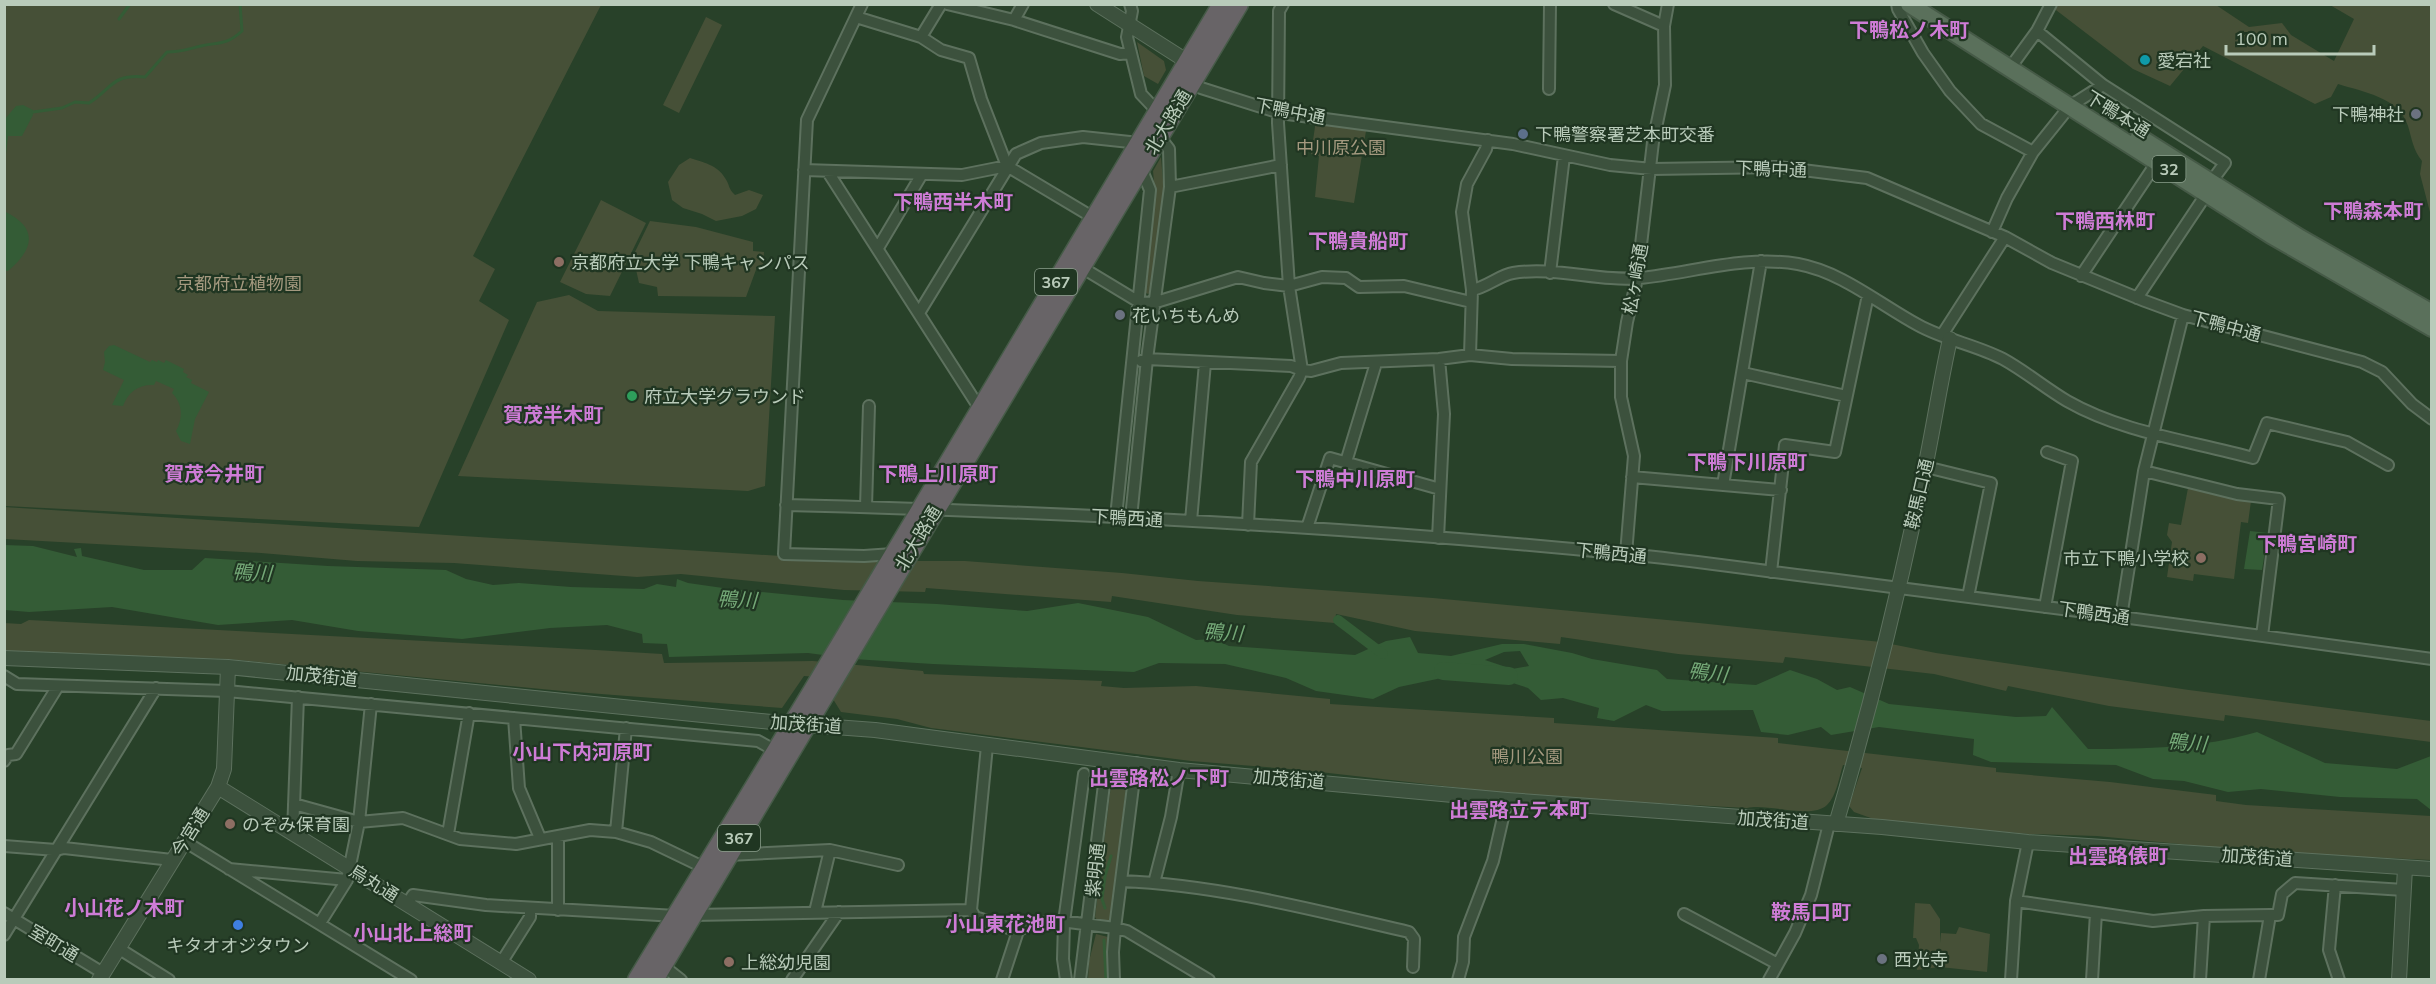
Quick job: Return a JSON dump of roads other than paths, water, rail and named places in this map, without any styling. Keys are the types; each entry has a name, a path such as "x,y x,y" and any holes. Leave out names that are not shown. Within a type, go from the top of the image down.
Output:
{"highway":[{"name":"北大路通","path":"928,508 980,409 1222,4"},
{"name":"北大路通","path":"637,980 728,855 800,723 896,558 1081,267 1239,4"},
{"name":"北大路通","path":"658,972 705,868 776,751 800,723"}],"main road":[{"name":"下鴨本通","path":"1909,4 2013,63"},
{"name":"下鴨本通","path":"1930,4 2013,63 2209,188 2271,235 2432,328"},
{"name":"下鴨本通","path":"2075,103 2157,162 2209,188 2432,313"}],"street":[{"path":"862,4 807,120 784,554 896,558"},
{"path":"921,37 941,4"},
{"path":"946,4 1014,20 1120,54 1131,53"},
{"path":"1014,20 1023,4"},
{"path":"1097,4 1111,8 1129,24 1188,62 1192,82"},
{"path":"1130,4 1132,11 1127,38 1141,94 1158,112"},
{"path":"1248,525 1251,462 1302,370 1289,286 1278,123 1280,113 1279,12 1283,4"},
{"path":"1548,89 1550,4"},
{"path":"1614,4 1664,26"},
{"name":"松ヶ崎通","path":"1626,554 1634,456 1621,397 1621,361 1637,279 1652,169 1653,142 1665,85 1664,26 1668,4"},
{"path":"1897,4 1923,53 1950,91 1982,124 2033,152"},
{"path":"2013,63 2037,31 2050,4"},
{"path":"856,17 921,37 941,50 969,58 981,99 1007,166 1094,218"},
{"path":"2037,31 2103,85 2225,164 2137,298"},
{"name":"下鴨中通","path":"1192,82 1202,88 1280,113 1488,140 1610,165 1652,169 1779,167 1867,178 2005,237 2081,276 2137,298 2183,315 2362,362 2382,372 2412,404 2432,419"},
{"path":"1992,232 2007,198 2033,152 2075,103 2103,85"},
{"path":"1131,518 1146,359 1170,187 1169,149 1160,136"},
{"path":"919,313 1016,154 1041,142 1083,137 1139,143"},
{"path":"1470,355 1472,290 1462,212 1467,184 1488,140"},
{"path":"1550,273 1564,156"},
{"path":"2081,276 2157,162"},
{"path":"1170,187 1281,165"},
{"path":"804,170 962,175 1007,166"},
{"path":"1116,517 1150,190 1140,168"},
{"path":"828,172 980,409"},
{"path":"878,248 921,174"},
{"name":"鞍馬口通","path":"1833,824 1855,765 1885,648 1926,467 1946,337 2005,237"},
{"path":"1472,290 1484,288 1512,273 1550,273 1637,279 1761,261 1808,267 1834,277 1868,295 1920,327 2001,358 2068,402 2115,422 2181,442 2202,444 2253,458 2267,423 2347,442 2388,465"},
{"path":"1723,485 1761,261"},
{"path":"1081,267 1139,302 1153,303 1238,277 1264,284 1289,286 1322,277 1346,278 1359,287 1404,286 1471,302"},
{"path":"1771,572 1785,445 1835,452 1868,295"},
{"path":"2121,617 2144,471 2183,315"},
{"path":"1132,364 1146,359 1291,366 1311,371 1341,363 1376,363 1470,355 1512,359 1621,361"},
{"path":"1438,538 1444,414 1439,359"},
{"path":"1191,521 1205,363"},
{"path":"1346,462 1376,363"},
{"path":"1743,373 1846,396"},
{"path":"866,507 869,405"},
{"path":"2045,607 2072,461 2048,452"},
{"path":"1307,528 1330,458 1440,489"},
{"path":"1926,467 1991,483 1968,597"},
{"path":"2144,471 2237,494 2279,499 2262,636"},
{"path":"1632,477 1781,490"},
{"name":"下鴨西通","path":"786,505 928,508 1191,521 1626,554 2432,658"},
{"name":"加茂街道","path":"4,658 228,667 875,730 1179,770 1507,800 1833,824 2028,842 2432,869"},
{"name":"今宮通","path":"101,976 218,787 224,769 228,667"},
{"path":"4,676 17,684 227,691 758,741 776,751"},
{"path":"4,761 8,755 16,754 57,686"},
{"path":"4,935 9,916 56,850 156,688"},
{"path":"293,833 298,697"},
{"path":"320,924 349,874 359,822 371,704"},
{"path":"448,834 469,713"},
{"path":"514,718 519,788 540,838"},
{"path":"616,832 626,729"},
{"path":"987,746 971,910 975,917 1018,931"},
{"name":"紫明通","path":"1080,980 1107,760"},
{"name":"紫明通","path":"1114,980 1115,928 1136,763"},
{"path":"1154,882 1171,817 1179,770"},
{"path":"1066,980 1063,959 1064,922 1084,774"},
{"name":"烏丸通","path":"218,787 293,833 349,874 407,904 529,980"},
{"path":"1458,980 1463,962 1464,937 1494,861 1507,800"},
{"path":"294,804 359,822 403,818 460,839 516,844 590,830 616,832 651,842 705,868"},
{"path":"1769,980 1795,933 1814,888 1833,824"},
{"path":"558,836 558,910"},
{"path":"184,841 411,980"},
{"path":"2011,980 2016,901 2028,842"},
{"path":"4,846 56,850 64,848 172,860"},
{"path":"728,855 830,850 898,865"},
{"path":"815,912 830,850"},
{"path":"2398,980 2405,868"},
{"path":"229,869 349,874"},
{"path":"1121,881 1154,882 1261,898 1409,932 1414,939 1413,967"},
{"path":"2016,901 2153,921 2204,916 2278,915 2282,894 2295,883 2404,890"},
{"path":"2335,885 2329,950 2339,980"},
{"path":"407,904 413,895 530,909 684,915 971,910"},
{"path":"501,963 530,917 530,909"},
{"path":"792,980 839,912"},
{"path":"2092,980 2096,913"},
{"path":"1684,914 1778,964"},
{"path":"2259,980 2270,915"},
{"name":"室町通","path":"9,916 101,976"},
{"path":"2200,980 2204,916"},
{"path":"1002,980 1018,931 1029,924 1064,922 1127,931 1209,980"},
{"path":"118,948 169,980"},
{"path":"658,972 681,980"}],"water":[{"path":"23,105 33,110 33,115 22,136 8,136 5,163 5,119 16,106"},
{"path":"4,211 23,224 29,239 23,255 8,271 5,271"},
{"path":"114,345 150,362 158,360 164,363 166,360 184,369 183,372 188,375 186,377 192,380 191,383 209,392 195,419 190,444 181,441 176,431 181,411 172,393 174,389 156,381 154,385 135,390 123,406 112,405 124,380 103,370 104,352 109,346"},
{"path":"2250,531 2268,533 2262,570 2244,569"},
{"path":"4,545 33,546 77,557 74,549 81,548 82,556 144,570 192,570 205,558 328,566 446,570 466,579 493,585 519,583 644,589 657,584 676,587 677,579 688,583 730,589 843,600 1027,611 1078,603 1148,617 1196,640 1214,639 1229,646 1355,655 1386,641 1410,637 1418,653 1451,656 1502,644 1524,644 1657,670 1667,679 1756,685 1790,670 1817,679 1837,690 1850,687 1889,704 2016,717 2046,716 2052,707 2088,749 2152,748 2195,744 2257,732 2325,763 2397,769 2431,756 2431,810 2417,799 2340,797 2261,789 2228,792 2184,781 2153,779 2116,765 1991,762 1973,755 1974,739 1879,727 1831,735 1821,727 1788,735 1761,732 1753,710 1662,711 1646,705 1614,721 1597,718 1599,708 1563,698 1541,700 1528,688 1475,671 1399,687 1373,699 1316,691 1286,678 1225,664 1159,663 1134,672 933,664 853,659 808,653 669,657 667,644 643,643 642,634 607,625 550,628 462,639 358,631 292,620 218,625 112,607 29,612 5,610","holes":["1520,651 1529,666 1512,669 1485,660 1504,652"]}],"waterway":[{"path":"119,19 130,4"},
{"path":"33,112 62,108 75,102 89,103 119,80 145,77 167,52 232,39 242,31 240,4"},
{"path":"1338,620 1383,654"},
{"name":"鴨川","path":"1443,671 1509,676"},
{"path":"1105,908 1102,899 1111,856"},
{"path":"1104,940 1106,980"}],"place":[{"name":"愛宕社","path":"2145,60"},
{"name":"下鴨神社","path":"2416,114"},
{"name":"下鴨警察署芝本町交番","path":"1523,134"},
{"name":"京都府立大学 下鴨キャンパス","path":"559,262"},
{"name":"花いちもんめ","path":"1120,315"},
{"name":"府立大学グラウンド","path":"632,396"},
{"name":"市立下鴨小学校","path":"2201,558"},
{"name":"のぞみ保育園","path":"230,824"},
{"name":"キタオオジタウン","path":"238,925"},
{"name":"西光寺","path":"1882,959"},
{"name":"上総幼児園","path":"729,962"}],"district":[{"name":"下鴨松ノ木町","path":"1909,29"},
{"name":"下鴨西半木町","path":"953,201"},
{"name":"下鴨森本町","path":"2373,210"},
{"name":"下鴨西林町","path":"2105,220"},
{"name":"下鴨貴船町","path":"1358,240"},
{"name":"賀茂半木町","path":"553,414"},
{"name":"下鴨下川原町","path":"1747,461"},
{"name":"賀茂今井町","path":"214,473"},
{"name":"下鴨上川原町","path":"938,473"},
{"name":"下鴨中川原町","path":"1355,478"},
{"name":"下鴨宮崎町","path":"2307,543"},
{"name":"小山下内河原町","path":"582,751"},
{"name":"出雲路松ノ下町","path":"1159,777"},
{"name":"出雲路立テ本町","path":"1519,809"},
{"name":"出雲路俵町","path":"2118,855"},
{"name":"小山花ノ木町","path":"124,907"},
{"name":"鞍馬口町","path":"1811,911"},
{"name":"小山東花池町","path":"1005,923"},
{"name":"小山北上総町","path":"413,932"}],"park label":[{"name":"中川原公園","path":"1341,147"},
{"name":"京都府立植物園","path":"239,283"},
{"name":"鴨川公園","path":"1527,756"}]}
